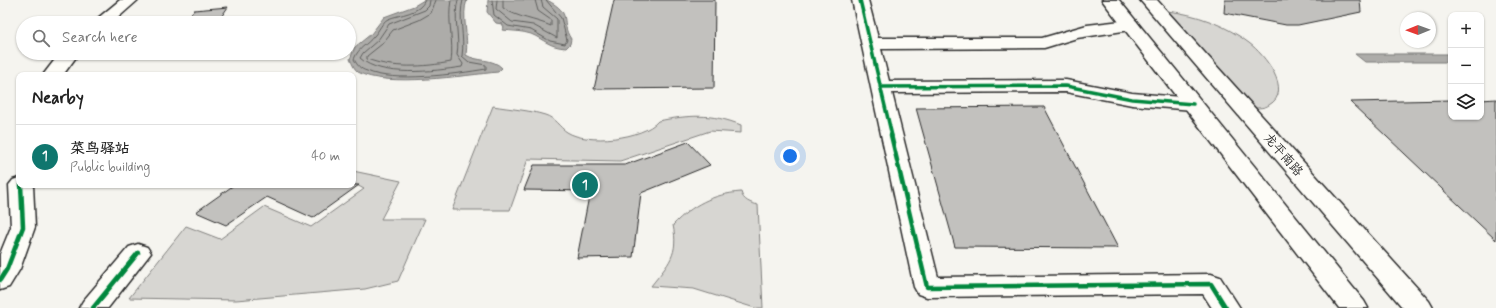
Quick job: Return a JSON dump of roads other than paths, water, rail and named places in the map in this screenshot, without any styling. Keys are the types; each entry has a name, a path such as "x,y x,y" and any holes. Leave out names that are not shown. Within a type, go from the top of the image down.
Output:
{"street":[{"path":"110,16 130,0"},
{"path":"860,0 927,287 1210,284 1226,308"},
{"path":"1110,0 1354,308"},
{"name":"龙平南路","path":"1148,0 1419,308"},
{"path":"870,44 1044,43 1082,30 1130,25"},
{"path":"54,72 64,60"},
{"path":"880,87 1066,86 1132,99 1193,104"},
{"path":"0,280 7,269 23,227 21,188"},
{"path":"93,308 138,253"}],"water":[{"path":"424,0 467,0 465,6 467,41 466,55 475,59 490,61 502,68 498,72 447,78 406,80 371,77 358,72 350,60 356,60 356,46 371,34 384,17 414,6"},
{"path":"488,0 547,0 560,9 563,14 571,39 570,44 566,48 560,47 551,45 531,34 502,30 504,27 502,24 496,23 487,12"},
{"path":"1355,54 1448,54 1448,62 1365,62"}],"place":[{"name":"菜鸟驿站","path":"585,185"}]}
